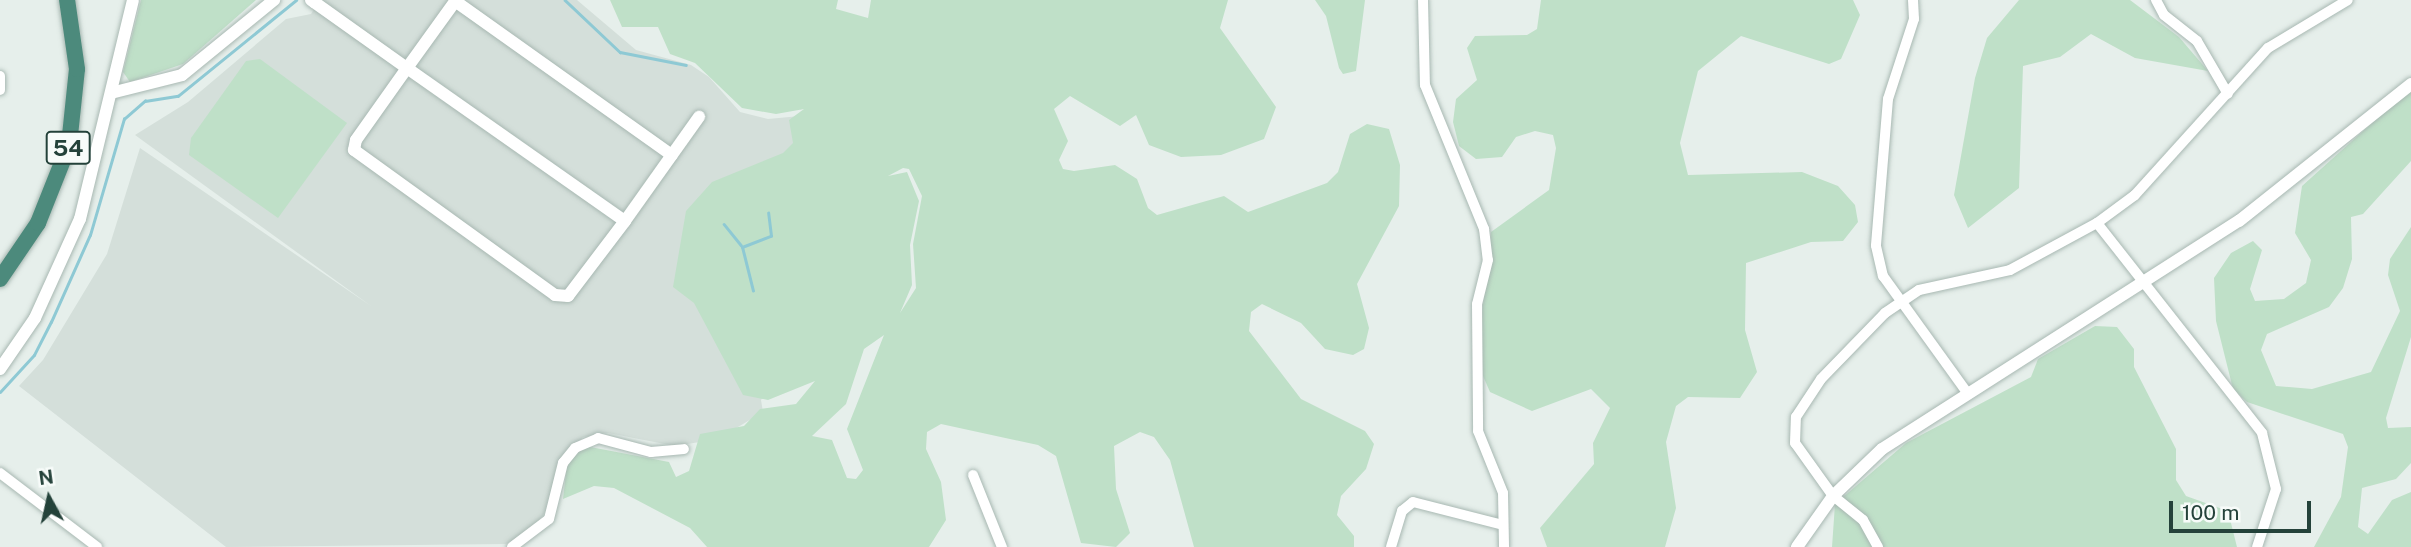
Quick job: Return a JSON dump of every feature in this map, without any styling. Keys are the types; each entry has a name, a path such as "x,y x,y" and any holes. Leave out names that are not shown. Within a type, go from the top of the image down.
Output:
{"highway":[{"name":"54","path":"0,279 38,223 69,145 76,69 67,0"}],"street":[{"path":"0,369 35,318 80,219 134,0"},
{"path":"111,93 182,75 274,0"},
{"path":"311,0 625,221"},
{"path":"672,155 455,0 356,140 355,152 555,295 574,292 625,221 672,155 699,117"},
{"path":"1423,0 1425,85 1484,229 1488,260 1477,304 1478,431 1503,492 1504,547"},
{"path":"1913,0 1914,19 1888,99 1876,246 1883,276 1968,394"},
{"path":"2156,0 2164,15 2197,41 2228,94"},
{"path":"1878,547 1863,520 1833,496 1795,443 1796,417 1828,370 1900,301 1940,281 2010,270 2098,223 2135,195 2228,94 2297,25 2348,0"},
{"path":"0,90 1,76"},
{"path":"1797,547 1833,496 1882,449 2267,201 2411,83"},
{"path":"2098,223 2262,433 2276,489 2257,547"},
{"path":"512,547 549,519 563,463 575,448 598,438 651,452 684,449"},
{"path":"0,474 97,547"},
{"path":"973,475 1002,547"},
{"path":"1391,547 1402,511 1413,502 1503,525"}],"shaded area":[{"path":"320,0 577,0 636,50 691,65 709,77 740,112 768,119 800,116 778,376 761,400 763,412 718,439 675,446 608,433 583,437 558,464 546,511 531,531 506,544 226,547 19,386 43,360 107,254 140,148 371,306 135,135 188,102 286,19 311,14"}],"green space":[{"path":"141,0 256,0 183,64 130,82 123,72"},
{"path":"610,0 838,0 836,9 868,18 871,0 1228,0 1220,28 1276,107 1264,139 1221,155 1181,157 1149,145 1136,115 1120,126 1070,96 1054,109 1068,141 1059,160 1063,169 1074,171 1115,165 1137,179 1148,208 1157,215 1224,196 1248,212 1327,183 1338,172 1350,134 1367,124 1389,129 1400,165 1399,206 1357,284 1369,328 1364,349 1353,355 1325,349 1301,323 1262,304 1251,312 1249,331 1301,399 1365,431 1374,444 1366,469 1341,496 1337,515 1354,536 1354,547 1194,547 1170,460 1154,437 1140,432 1114,446 1116,489 1130,533 1116,547 1081,543 1056,456 1038,445 941,424 927,432 926,449 941,482 946,520 929,547 707,547 690,528 614,488 594,486 563,499 567,464 585,446 669,462 676,477 689,471 700,434 744,426 760,409 796,404 815,381 768,400 743,395 694,303 673,287 686,211 712,182 783,153 793,143 789,120 804,109 776,114 742,108 695,63 670,54 658,27 622,27","holes":["903,168 909,169 922,196 913,244 916,288 900,313 912,285 910,245 919,201 907,172 888,176","884,335 847,429 863,470 856,479 847,478 832,440 812,436 846,404 864,349"]},
{"path":"1315,0 1365,0 1356,71 1343,74 1339,68 1326,16"},
{"path":"1541,0 1853,0 1860,15 1841,59 1829,64 1741,36 1698,71 1680,143 1688,175 1802,172 1838,186 1855,205 1858,222 1843,241 1811,242 1746,263 1745,330 1757,372 1740,398 1688,397 1676,406 1666,442 1676,508 1665,547 1547,547 1540,528 1594,464 1593,443 1610,408 1591,389 1532,411 1490,392 1483,376 1480,332 1491,232 1549,190 1556,148 1553,135 1535,131 1516,137 1502,157 1476,159 1459,146 1453,122 1456,99 1477,80 1467,48 1475,36 1527,35 1537,29"},
{"path":"2019,0 2130,0 2179,37 2208,71 2135,58 2091,34 2060,57 2023,66 2019,188 1968,228 1954,195 1975,78 1987,38"},
{"path":"260,59 347,123 278,218 189,155 191,138 246,61"},
{"path":"2411,88 2411,161 2363,214 2351,217 2352,259 2343,288 2329,307 2267,334 2261,350 2276,386 2312,389 2371,372 2400,311 2388,275 2390,259 2411,227 2411,337 2386,418 2388,428 2411,427 2411,463 2396,479 2362,488 2358,527 2368,534 2392,500 2411,492 2411,547 2314,547 2341,497 2348,447 2343,434 2247,402 2233,389 2216,321 2214,278 2231,253 2253,241 2262,250 2250,289 2255,301 2284,299 2306,283 2311,260 2295,233 2302,186"},
{"path":"2095,326 2117,327 2134,349 2134,367 2176,449 2176,480 2186,496 2228,511 2237,547 1832,547 1835,504 1906,443 2031,377 2038,359"}],"waterway":[{"path":"0,392 34,355 51,322 90,235 124,119 145,101 178,96 296,0"},
{"path":"565,0 620,52 686,65"},
{"path":"753,291 742,247 771,236 768,213"},
{"path":"724,224 741,245"}]}
